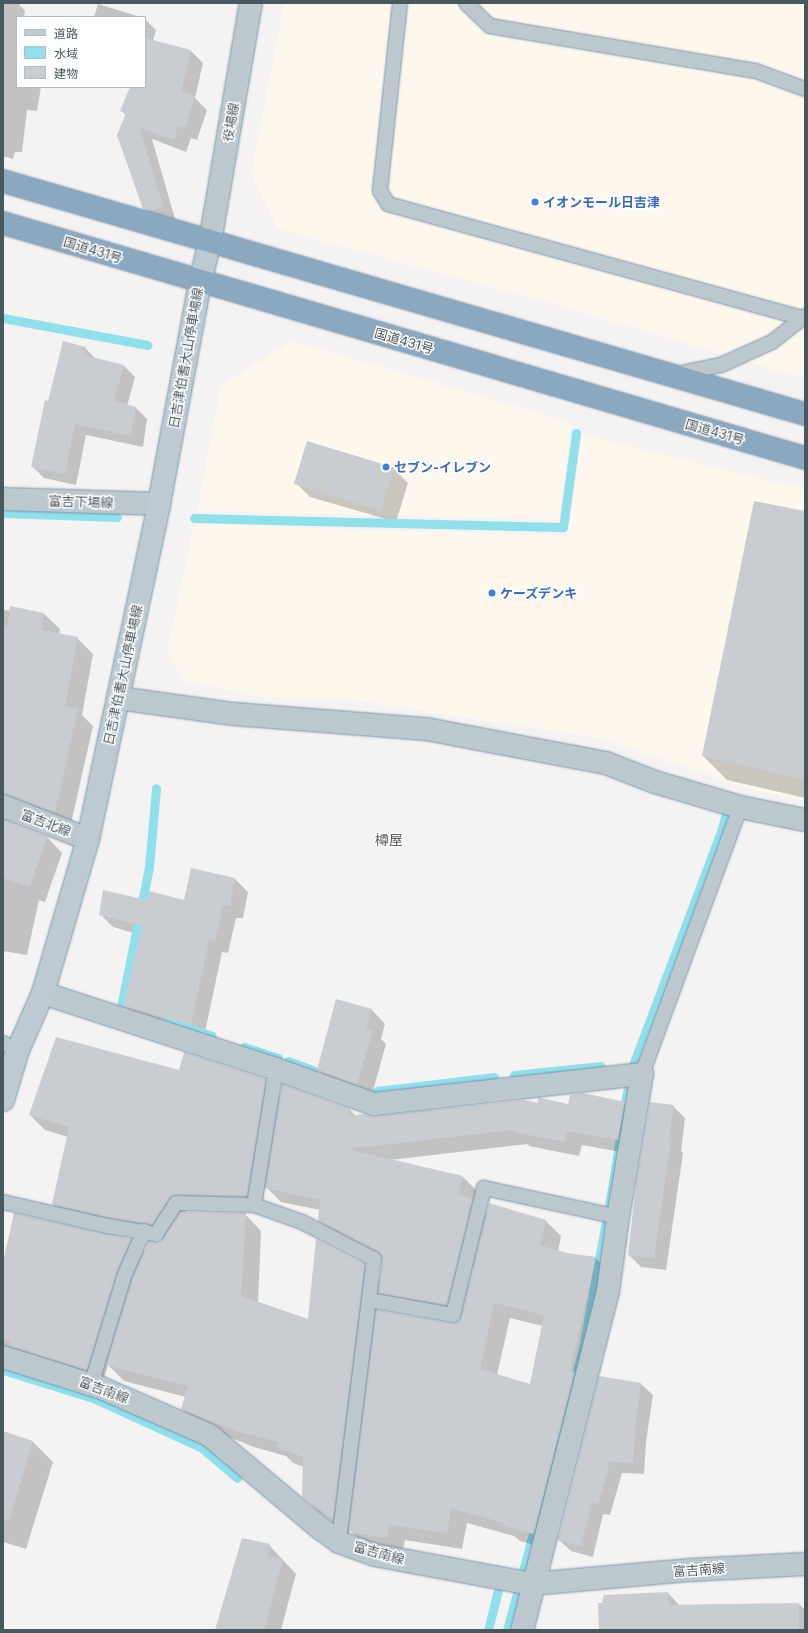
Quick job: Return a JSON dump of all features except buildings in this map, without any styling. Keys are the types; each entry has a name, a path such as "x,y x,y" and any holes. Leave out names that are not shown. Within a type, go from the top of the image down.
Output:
{"highway":[{"path":"3,180 210,242 805,414"},
{"name":"国道431号","path":"3,223 200,282 805,458"}],"main road":[{"name":"日吉津伯耆大山停車場線","path":"3,1100 11,1047 43,993 88,839 159,504 200,282 210,242"}],"street":[{"name":"役場線","path":"210,242 251,3"},
{"name":"富吉下場線","path":"3,499 159,504"},
{"path":"118,698 234,714 426,729 606,763 655,782 740,807 805,820"},
{"name":"富吉北線","path":"3,806 88,839"},
{"path":"43,993 276,1069 374,1104 642,1074 618,1217 608,1291 532,1584 522,1630"},
{"name":"富吉南線","path":"3,1357 91,1384 209,1435 320,1528 339,1542 375,1555 532,1584 690,1570 805,1564"}],"lane":[{"path":"400,3 380,191 388,204 804,317"},
{"path":"466,3 490,26 756,71 805,89"},
{"path":"670,375 721,365 772,342 804,317"},
{"path":"642,1074 740,807"},
{"path":"254,1205 276,1069"},
{"path":"369,1300 453,1315 484,1188 618,1217"},
{"path":"3,1202 108,1226 156,1234 176,1203 254,1205 302,1222 374,1259 339,1542"},
{"path":"91,1384 126,1274 144,1232"}],"shaded area":[{"name":"イオンモール日吉津","path":"284,3 805,3 805,379 556,305 278,229 251,174"},
{"name":"セブン-イレブン","path":"292,341 571,422 559,520 197,511 221,385"},
{"name":"ケーズデンキ","path":"582,434 805,489 805,801 751,789 597,738 359,701 261,697 182,680 167,651 194,524 568,536"}],"water":[{"path":"722,813 730,814 637,1066 602,1272 511,1630 503,1630 579,1348 610,1177 622,1097 630,1062 717,831"}],"waterway":[{"path":"3,318 147,345"},
{"path":"194,518 563,527 576,433"},
{"path":"3,513 117,517"},
{"path":"121,1007 149,867 156,788"},
{"path":"165,1021 212,1036"},
{"path":"244,1047 278,1058"},
{"path":"288,1061 313,1070"},
{"path":"514,1075 601,1066"},
{"path":"377,1091 494,1077"},
{"path":"3,1370 93,1398 202,1448 237,1478"},
{"path":"488,1630 498,1590"}],"place":[{"name":"イオンモール日吉津","path":"535,202"},
{"name":"セブン-イレブン","path":"386,467"},
{"name":"ケーズデンキ","path":"492,593"}],"district":[{"name":"樽屋","path":"389,840"}]}
